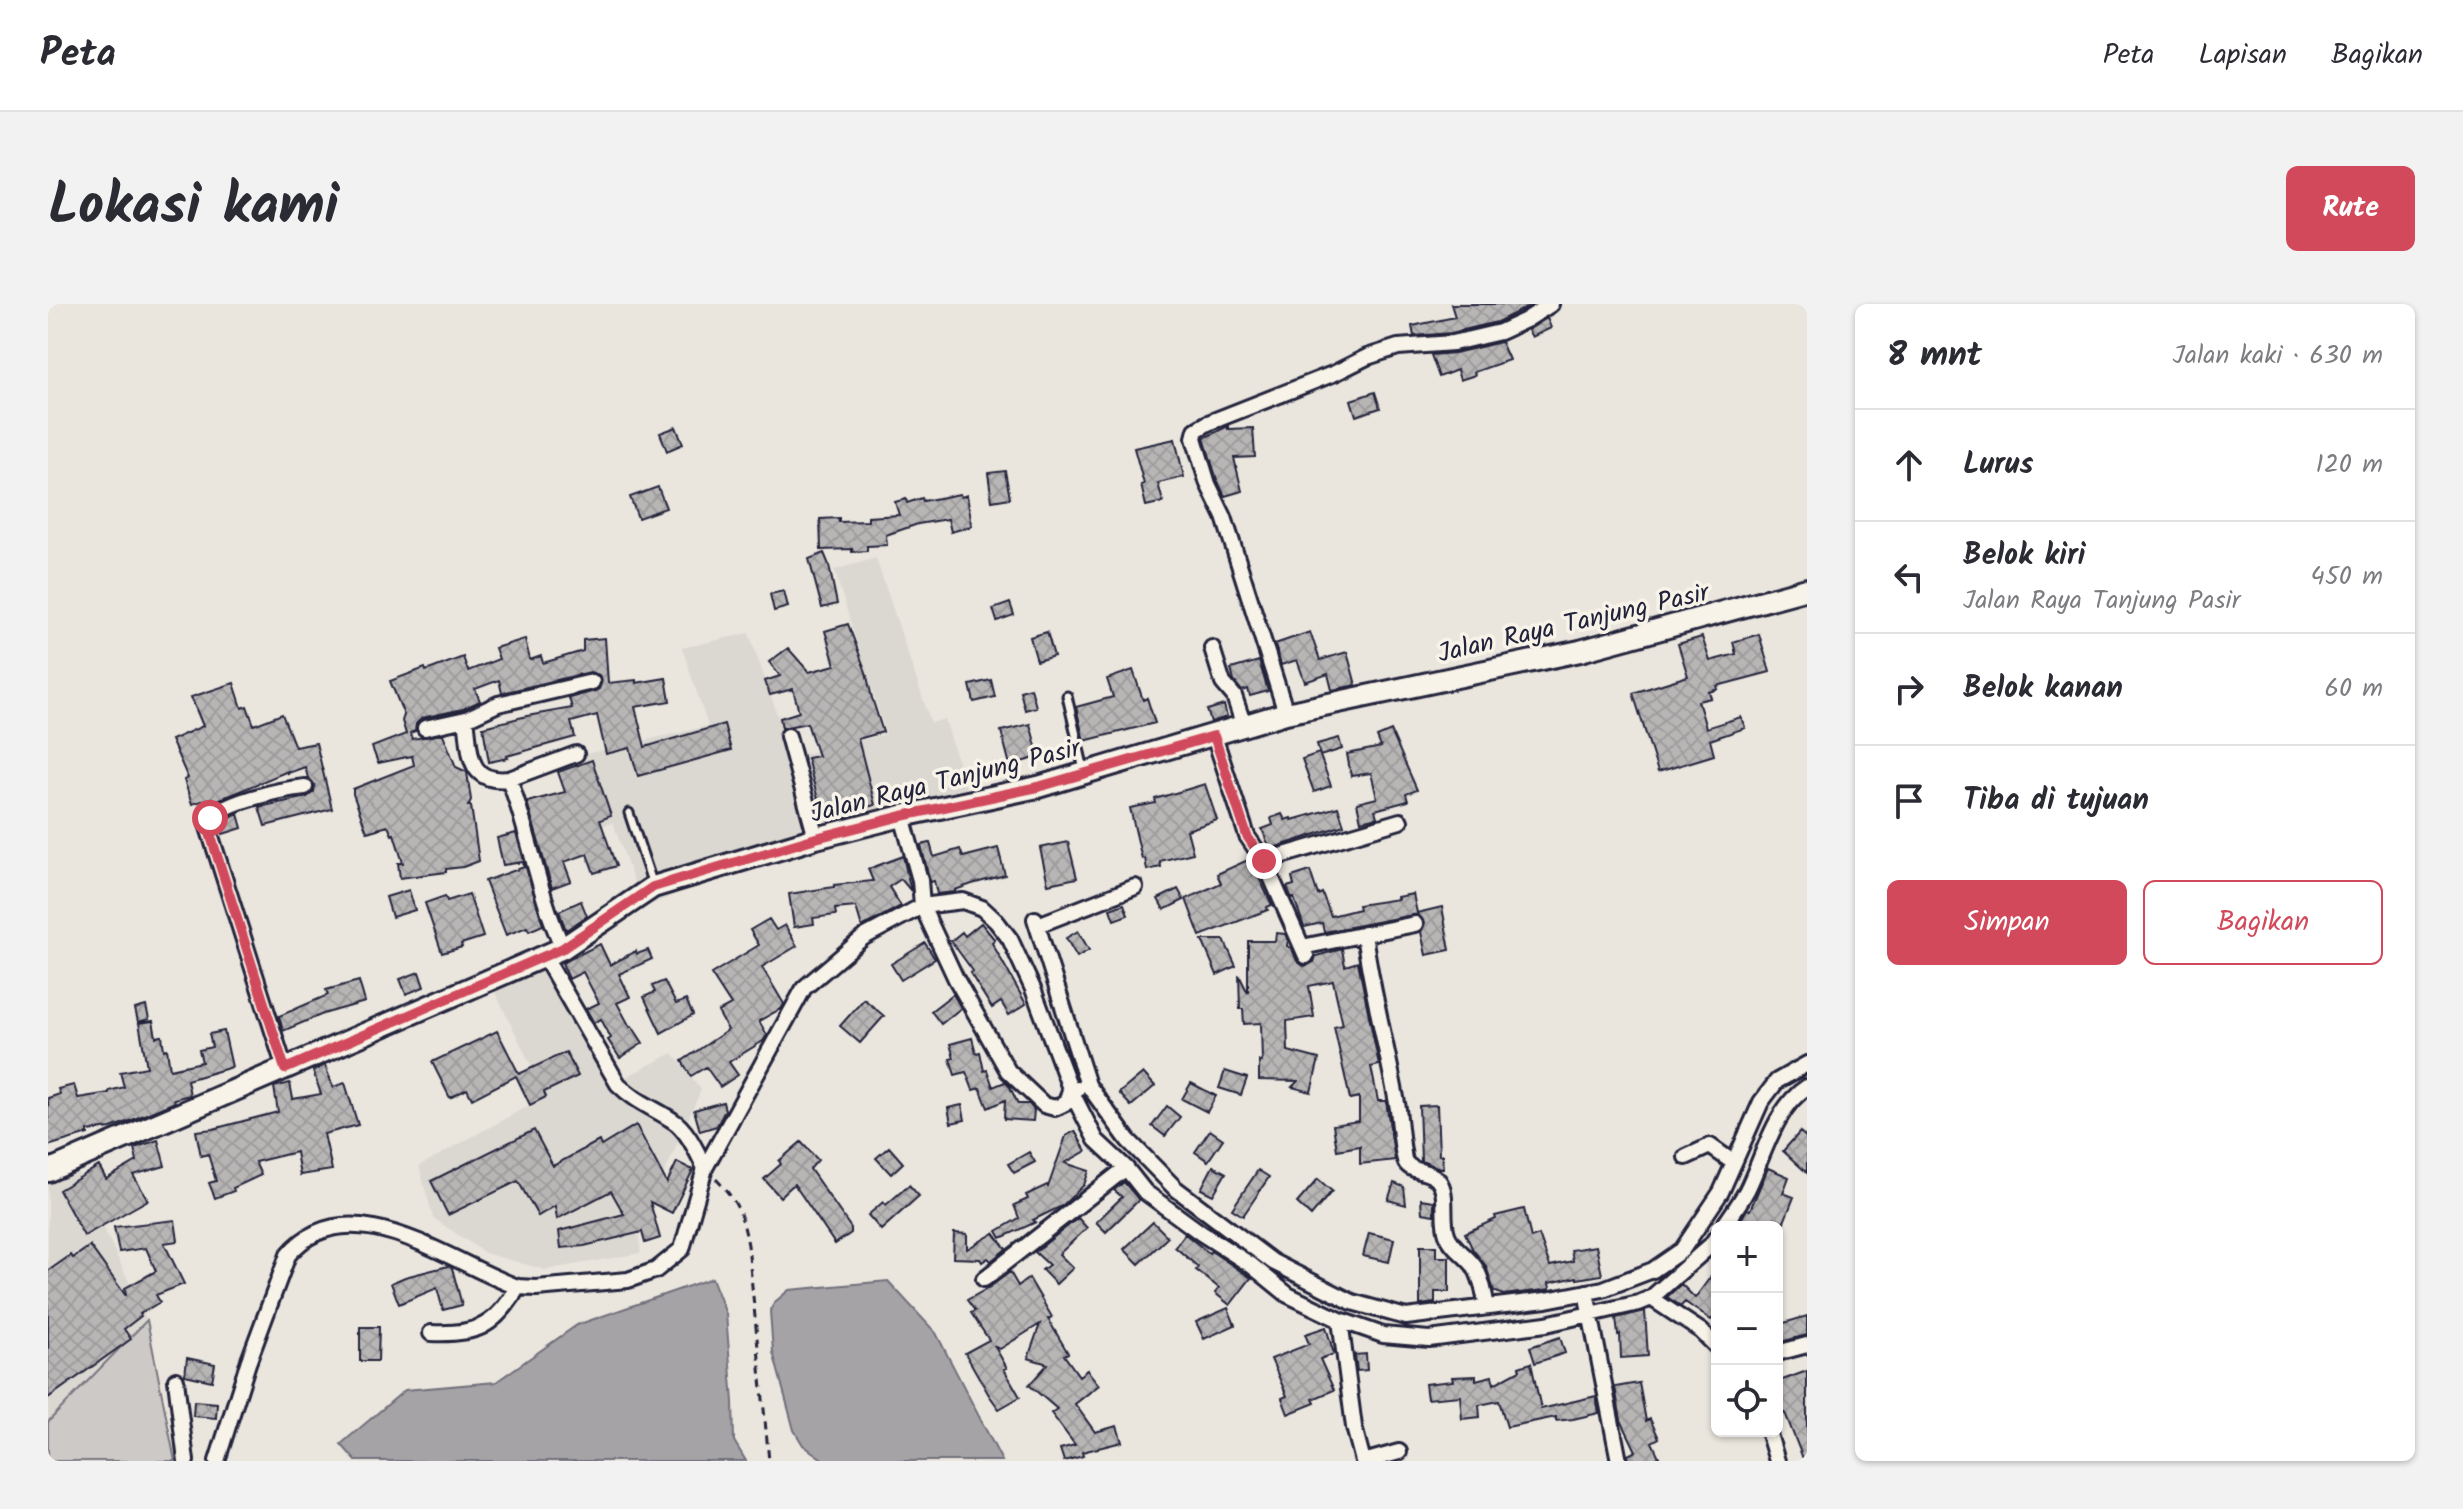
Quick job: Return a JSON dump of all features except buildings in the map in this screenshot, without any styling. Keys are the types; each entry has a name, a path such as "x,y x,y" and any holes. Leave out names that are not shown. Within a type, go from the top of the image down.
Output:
{"street":[{"path":"1286,713 1224,517 1208,484 1194,438 1196,430 1367,357 1398,347 1453,343 1500,332 1551,304"},
{"name":"Jalan Raya Tanjung Pasir","path":"48,1171 553,952 653,887 816,838 1038,787 1286,713 1580,651 1807,589"},
{"path":"1212,648 1223,683 1234,696 1244,726"},
{"path":"425,728 466,719 498,704 592,682"},
{"path":"466,719 473,766 482,777 493,781 509,779 576,754"},
{"path":"788,736 816,838"},
{"path":"1214,736 1247,836 1264,861 1304,952 1364,934 1415,924"},
{"path":"509,779 523,814 553,952 618,1084 632,1098 674,1121 700,1159"},
{"path":"285,1069 207,824 217,813 257,796 305,787"},
{"path":"902,816 920,880 922,903 956,979 1008,1071 1044,1105 1055,1108 1066,1103 1079,1088"},
{"path":"1264,861 1400,821"},
{"path":"1135,887 1036,922 1079,1088 1096,1140 1126,1168 1145,1192 1251,1265 1288,1295 1340,1320 1383,1335 1429,1339 1546,1324 1588,1302 1603,1289 1653,1270 1682,1250 1721,1192 1761,1102 1777,1081 1807,1064"},
{"path":"217,1461 248,1363 288,1255 297,1244 313,1235 354,1225 414,1239 518,1287 628,1280 656,1270 682,1249 700,1159 804,988 864,937 922,903 963,901 982,908 996,921 1019,956 1079,1088 1175,1188 1273,1262 1352,1302 1406,1317 1546,1300 1639,1303 1651,1298 1711,1245"},
{"path":"1364,934 1390,1066 1403,1158 1409,1166 1433,1175 1442,1185 1446,1232 1479,1274 1487,1307"},
{"path":"1727,1221 1746,1190 1772,1132 1788,1107 1807,1087"},
{"path":"1686,1157 1710,1146 1734,1163"},
{"path":"984,1279 1126,1168"},
{"path":"431,1333 472,1331 500,1315 518,1287"},
{"path":"1651,1298 1711,1341"},
{"path":"1588,1302 1619,1461"},
{"path":"1340,1320 1354,1427 1365,1461 1399,1452"},
{"path":"1783,1351 1807,1345"},
{"path":"176,1380 186,1461"},
{"path":"1770,1437 1777,1461"}],"lane":[{"path":"1067,696 1085,773"},
{"path":"629,813 653,887"}],"path":[{"path":"700,1159 733,1197 743,1221 769,1461"}],"shaded area":[{"path":"876,558 931,723 945,719 972,808 833,837 719,876 643,908 613,823 577,833 555,761 708,726 682,648 749,633 792,757 886,734 834,570"},
{"path":"558,960 626,1077 673,1053 701,1090 661,1181 634,1205 641,1253 545,1270 485,1253 433,1218 419,1166 546,1096 493,988"},
{"path":"76,1169 147,1320 48,1422 48,1182"},
{"path":"712,1278 726,1314 734,1441 746,1461 356,1461 341,1444 405,1390 496,1382 577,1325"},
{"path":"888,1281 936,1333 1002,1461 825,1461 803,1445 794,1430 773,1352 770,1311 789,1290"},
{"path":"147,1320 175,1461 48,1461 48,1422"}],"route":[{"path":"210,818 207,824 285,1069 563,948 653,887 816,838 1038,787 1214,736 1247,836 1264,861"}]}
